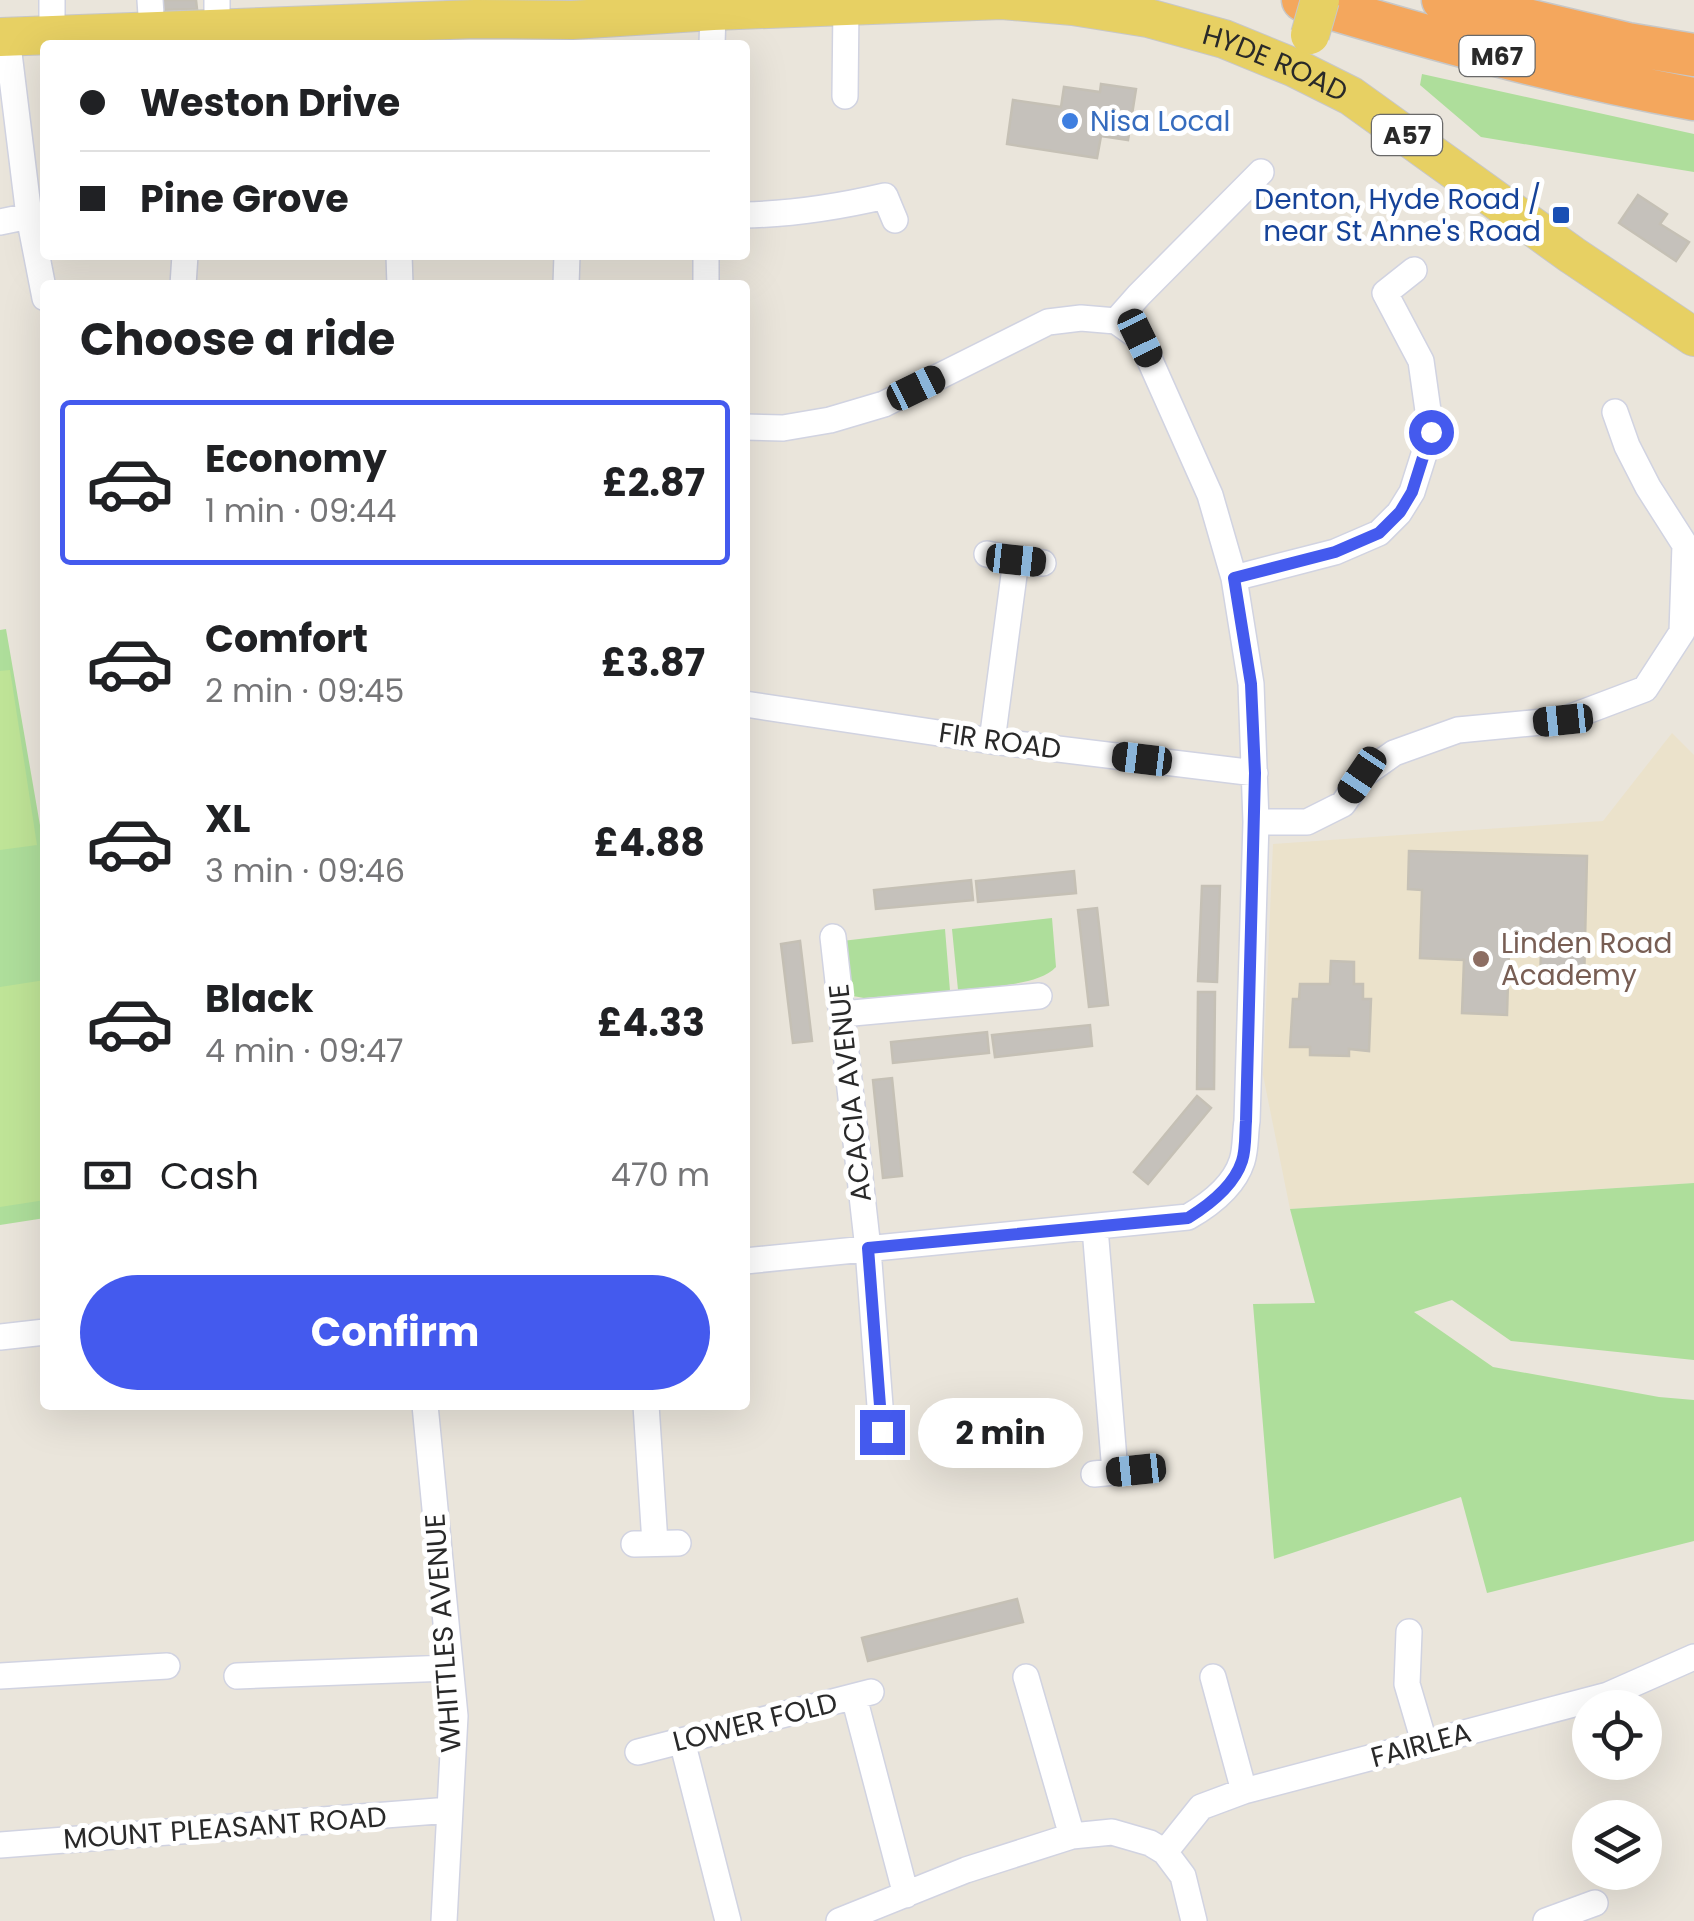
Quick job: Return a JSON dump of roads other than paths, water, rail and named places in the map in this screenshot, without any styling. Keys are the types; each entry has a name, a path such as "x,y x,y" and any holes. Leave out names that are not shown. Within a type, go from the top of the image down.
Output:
{"highway":[{"name":"M67","path":"1443,0 1694,56"},
{"name":"M67","path":"1307,26 1446,43 1619,86 1694,99"}],"main road":[{"name":"HYDE ROAD","path":"3,37 52,18 152,25 217,14 396,34 475,10 571,33 637,8 712,28 846,5 1002,0 1148,18 1224,39 1307,26 1351,96 1694,338"}],"street":[{"path":"845,96 846,5"},
{"path":"3,37 41,280"},
{"path":"1116,322 1261,172"},
{"path":"750,215 828,209 885,196 895,220"},
{"path":"0,222 29,216"},
{"path":"1234,578 1335,552 1379,533 1400,512 1412,492 1431,432 1420,362 1385,293 1414,270"},
{"path":"750,427 783,428 830,420 884,404 1048,322 1081,318 1116,322 1140,338 1210,495 1234,578 1251,684 1255,773 1242,1162 1208,1205 1188,1218 750,1260"},
{"path":"1254,832 1307,822 1343,804 1362,775 1394,754 1458,730 1563,720 1645,689 1682,632 1685,545 1648,486 1615,412"},
{"path":"987,554 1043,563"},
{"path":"992,741 1016,560"},
{"name":"FIR ROAD","path":"750,705 992,741 1255,773"},
{"name":"ACACIA AVENUE","path":"833,937 868,1248 882,1432"},
{"path":"842,1014 1040,996"},
{"path":"1095,1228 1115,1472"},
{"path":"0,1337 40,1333"},
{"name":"WHITTLES AVENUE","path":"425,1410 455,1716 444,1921"},
{"path":"646,1410 655,1544"},
{"path":"1409,1632 1407,1684 1425,1745"},
{"name":"FAIRLEA","path":"1164,1852 1201,1807 1244,1791 1608,1695 1694,1658"},
{"path":"0,1676 167,1666"},
{"path":"237,1676 449,1668"},
{"path":"1026,1678 1072,1836"},
{"path":"1213,1678 1244,1791"},
{"name":"LOWER FOLD","path":"638,1752 862,1695 906,1895"},
{"path":"682,1742 728,1921"},
{"name":"MOUNT PLEASANT ROAD","path":"0,1845 450,1810"},
{"path":"840,1921 966,1870 1072,1836 1112,1832 1150,1842 1164,1852 1183,1876 1194,1921"},
{"path":"1546,1921 1595,1903"}],"place":[{"name":"Nisa Local","path":"1070,121"},
{"name":"Denton, Hyde Road / near St Anne's Road","path":"1561,215"},
{"name":"Linden Road Academy","path":"1481,959"}]}
